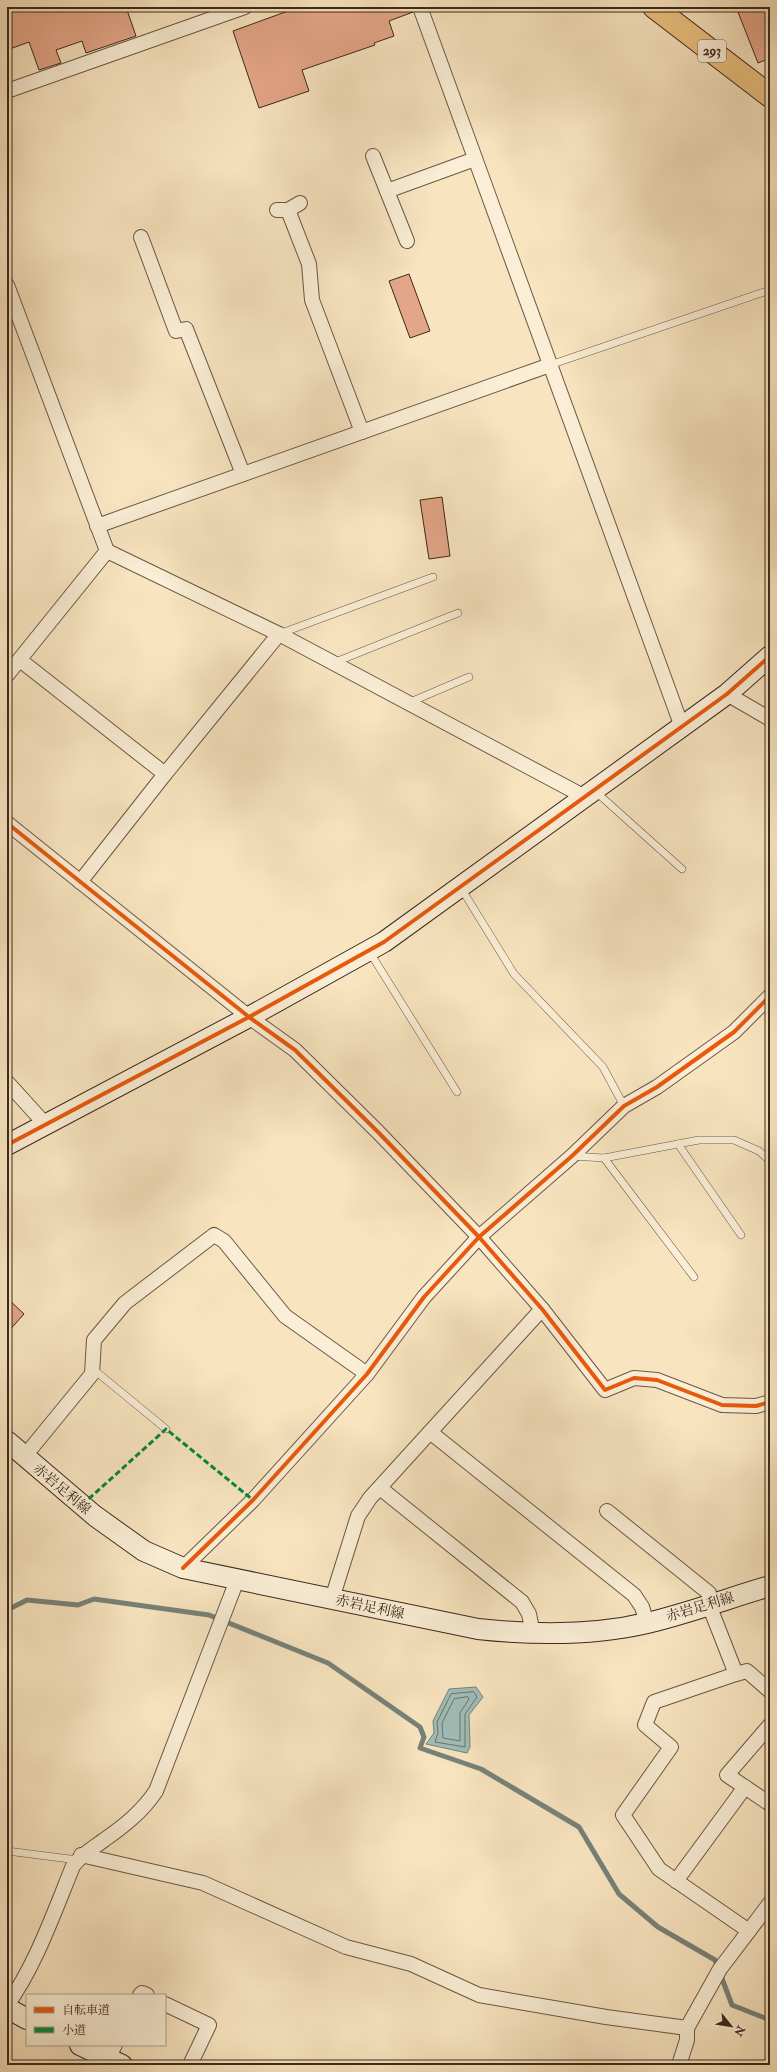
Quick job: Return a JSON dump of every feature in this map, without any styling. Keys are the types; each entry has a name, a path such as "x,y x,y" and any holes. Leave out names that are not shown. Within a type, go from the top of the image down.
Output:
{"highway":[{"name":"293","path":"654,7 770,96"}],"street":[{"path":"7,91 245,7"},
{"path":"420,7 682,727"},
{"path":"373,156 407,241"},
{"path":"387,191 475,159"},
{"path":"300,203 282,210 309,264 312,300 362,432"},
{"path":"141,237 176,331 186,329 243,474"},
{"path":"7,285 107,551 279,634 408,703 590,793"},
{"path":"97,526 550,365"},
{"path":"7,675 107,551"},
{"path":"80,882 165,774 279,634"},
{"path":"7,1145 249,1018 384,942 461,888 727,694 770,656"},
{"path":"20,660 165,774"},
{"path":"727,694 770,719"},
{"path":"7,823 249,1018 295,1050 378,1132 479,1237 542,1309 605,1390 634,1378 657,1380 722,1405 756,1406 770,1402"},
{"path":"183,1568 253,1500 368,1374 424,1297 479,1237 572,1156 624,1106 657,1087 734,1032 770,996"},
{"path":"7,1082 46,1125"},
{"path":"24,1457 92,1374 94,1340 125,1303 214,1235 224,1241 285,1316 368,1374"},
{"path":"332,1599 358,1516 370,1498 542,1309"},
{"path":"430,1432 634,1596 642,1607 647,1623"},
{"name":"赤岩足利線","path":"7,1441 95,1516 144,1551 183,1568 478,1630 533,1634 585,1632 647,1623 770,1586"},
{"path":"380,1488 522,1602 529,1614 533,1634"},
{"path":"607,1511 696,1581 708,1593 709,1605 736,1674"},
{"path":"7,2005 15,1994 25,1974 73,1866 80,1857 131,1820 147,1805 156,1790 237,1580"},
{"path":"749,1931 659,1869 623,1815 671,1747 644,1725 654,1702 747,1671 770,1691"},
{"path":"770,1725 727,1775 770,1804"},
{"path":"676,1881 745,1787"},
{"path":"80,1857 202,1883 346,1947 411,1964 479,1996 606,2017 687,2028"},
{"path":"679,2065 687,2040 687,2028 720,1969 770,1903"},
{"path":"166,2004 210,2025 190,2065"},
{"path":"7,2008 26,2018"},
{"path":"83,2046 115,2056"}],"lane":[{"path":"550,365 770,290"},
{"path":"279,634 433,577"},
{"path":"333,663 458,613"},
{"path":"408,703 469,677"},
{"path":"590,793 682,869"},
{"path":"461,888 514,974 603,1068 624,1106"},
{"path":"369,951 457,1092"},
{"path":"572,1156 604,1158 699,1140 734,1140 759,1151 770,1161"},
{"path":"678,1144 741,1235"},
{"path":"604,1158 694,1277"},
{"path":"93,1370 166,1429"},
{"path":"7,1851 80,1857"}],"water":[{"path":"476,1687 483,1697 469,1715 470,1747 467,1753 426,1744 434,1733 433,1721 449,1689"}],"building":[{"path":"7,7 126,7 136,36 86,53 82,41 56,50 61,63 39,70 29,42 7,50"},
{"path":"286,7 412,7 413,12 389,21 394,36 374,43 375,45 302,70 309,91 259,108 233,31 288,11"},
{"path":"736,7 770,7 770,58 758,63"},
{"path":"409,274 430,331 410,338 389,281"},
{"path":"442,497 450,556 429,559 420,500"},
{"path":"7,1298 24,1314 7,1333"}],"waterway":[{"path":"7,1610 27,1600 78,1605 94,1599 209,1615 328,1663 420,1727 424,1737 420,1748 481,1769 579,1827 619,1894 658,1927 715,1960 732,2005 770,2020"}],"marked path":[{"path":"82,1505 166,1429 253,1500"}],"cycle path":[{"path":"7,1145 249,1017 384,942 727,694 770,656"},
{"path":"7,823 249,1017 295,1050 378,1132 479,1237 542,1309 605,1390 634,1378 657,1380 722,1405 756,1406 770,1402"},
{"path":"183,1568 253,1500 367,1374 424,1297 479,1237 572,1156 624,1106 657,1087 734,1032 770,996"}]}
